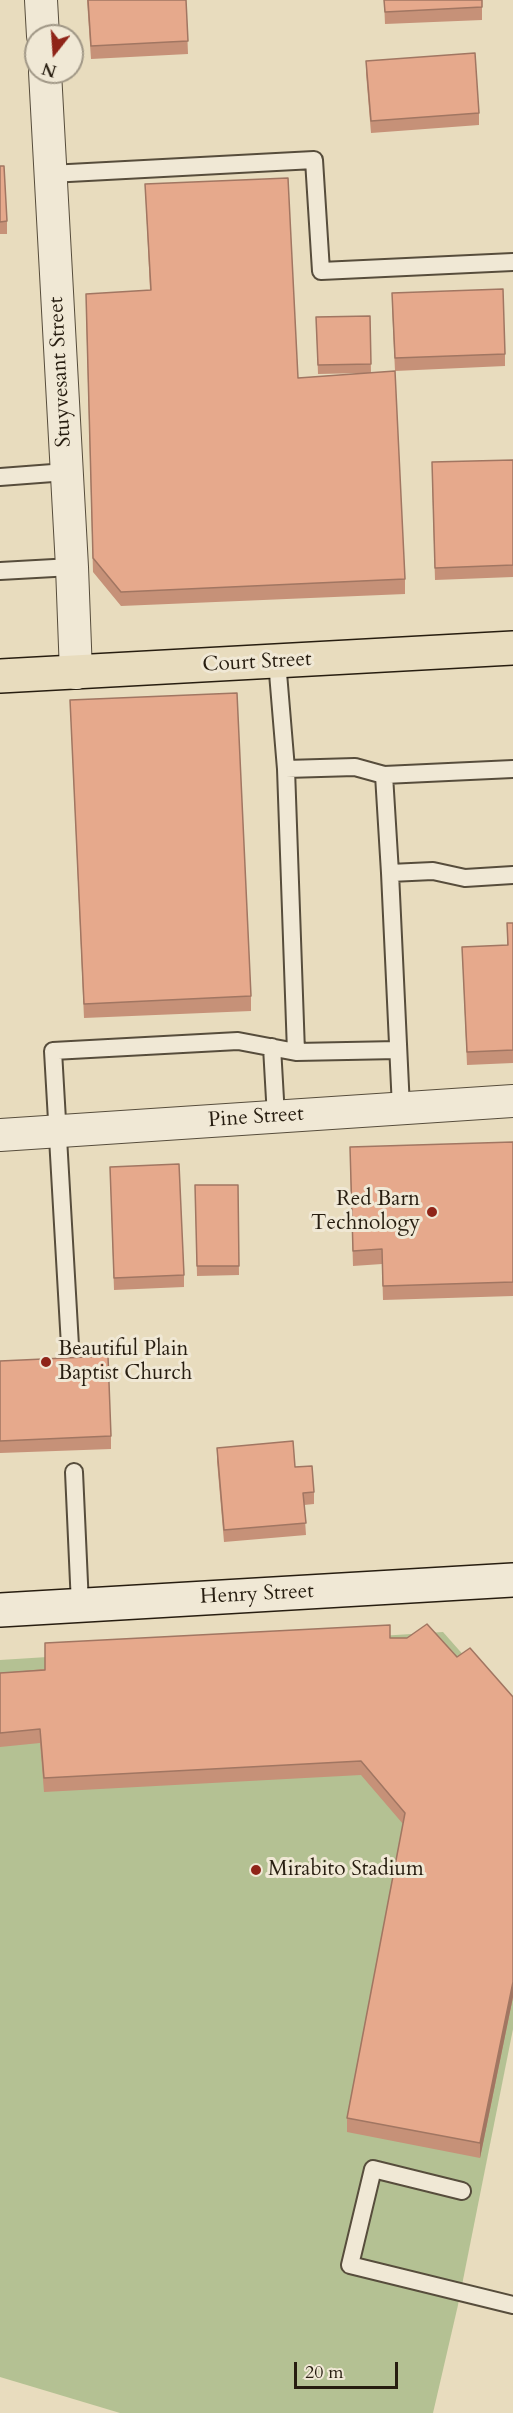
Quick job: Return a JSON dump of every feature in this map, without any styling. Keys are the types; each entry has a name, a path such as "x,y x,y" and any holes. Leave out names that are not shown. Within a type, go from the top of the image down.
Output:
{"main road":[{"name":"Court Street","path":"0,676 513,648"}],"street":[{"path":"41,0 42,24"},
{"name":"Stuyvesant Street","path":"46,84 76,673"},
{"name":"Pine Street","path":"0,1135 513,1101"},
{"name":"Henry Street","path":"0,1610 513,1580"}],"lane":[{"path":"50,174 314,160 321,271 513,262"},
{"path":"0,477 66,472"},
{"path":"0,571 72,567"},
{"path":"277,662 286,769 296,1053"},
{"path":"286,769 355,767 384,775 513,770"},
{"path":"384,775 401,1108"},
{"path":"390,873 433,871 465,878 513,875"},
{"path":"71,1363 53,1051 238,1041 296,1053 399,1050"},
{"path":"272,1047 276,1117"},
{"path":"74,1472 80,1605"},
{"path":"462,2191 373,2169 350,2265 513,2305"}],"green space":[{"name":"Mirabito Stadium","path":"443,1632 513,1711 513,2029 458,2305 433,2413 120,2413 0,2377 0,1660"}],"building":[{"path":"88,0 186,0 188,41 91,46"},
{"path":"384,0 482,0 482,7 385,12"},
{"path":"475,53 479,113 371,121 366,61"},
{"path":"0,166 4,166 7,221 0,222"},
{"path":"288,178 298,378 395,371 405,579 121,592 93,558 86,294 151,290 145,184"},
{"path":"503,289 505,354 395,358 392,293"},
{"path":"370,316 371,364 318,365 316,317"},
{"path":"513,460 513,565 435,568 432,462"},
{"path":"237,693 251,996 84,1004 70,700"},
{"path":"507,923 513,923 513,1050 467,1052 462,947 508,945"},
{"name":"Red Barn Technology","path":"513,1142 513,1282 383,1286 382,1249 353,1251 350,1147"},
{"path":"179,1164 184,1275 114,1278 110,1167"},
{"path":"195,1185 238,1185 239,1266 197,1266"},
{"path":"108,1356 111,1436 0,1441 0,1361"},
{"path":"293,1441 295,1467 312,1466 314,1492 303,1493 306,1523 224,1530 217,1448"},
{"path":"427,1624 457,1657 470,1648 513,1697 513,1982 480,2143 347,2118 405,1813 361,1761 44,1778 40,1729 0,1733 0,1673 45,1670 45,1643 390,1625 390,1638 407,1638"}],"place":[{"name":"Red Barn Technology","path":"432,1212"},
{"name":"Beautiful Plain Baptist Church","path":"46,1362"},
{"name":"Mirabito Stadium","path":"256,1870"}]}
